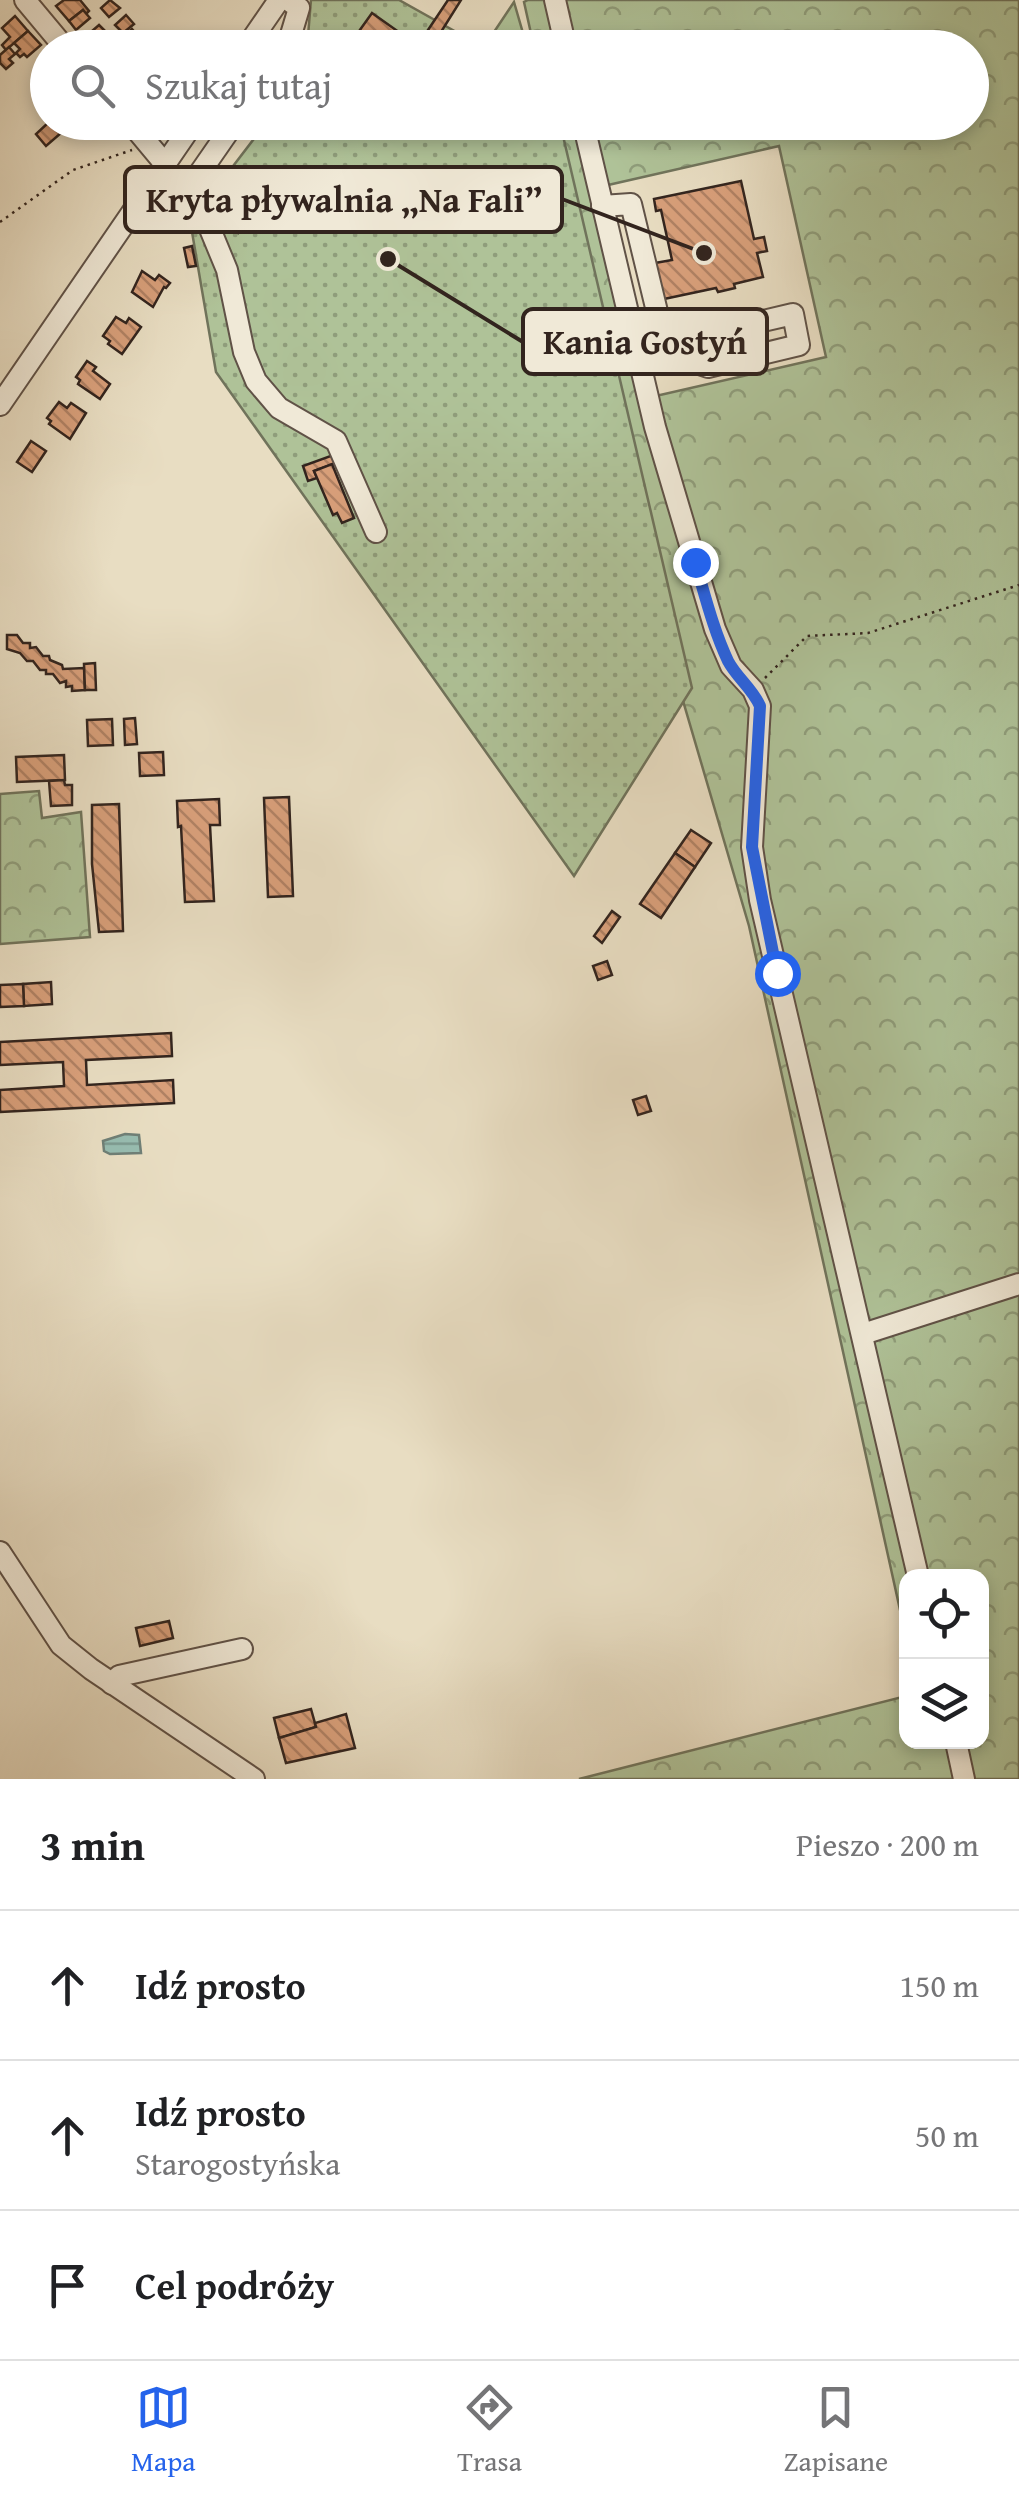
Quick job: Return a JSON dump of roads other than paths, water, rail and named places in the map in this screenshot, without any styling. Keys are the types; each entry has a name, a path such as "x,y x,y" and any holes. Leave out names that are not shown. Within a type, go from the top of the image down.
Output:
{"street":[{"path":"24,0 50,30"},
{"path":"258,30 278,0"},
{"path":"288,0 299,8 292,30"},
{"path":"555,0 562,30"},
{"path":"142,140 182,196 203,212 227,270 244,352 256,381 279,408 336,441 376,532"},
{"path":"0,405 182,140"},
{"path":"182,196 221,140"},
{"path":"587,140 655,427 715,629 731,666 754,690 760,706 752,847 760,900 916,1569"},
{"path":"602,206 631,204 666,349"},
{"path":"640,361 666,349 793,314 799,345 708,367 666,349"},
{"path":"863,1334 1019,1284"},
{"path":"0,1552 61,1645 254,1779"},
{"path":"112,1684 119,1676 242,1649"},
{"path":"958,1749 964,1779"}],"water":[{"path":"125,1134 139,1135 141,1153 104,1151 103,1141"}],"place":[{"name":"Kryta pływalnia „Na Fali”","path":"704,253"},
{"name":"Kania Gostyń","path":"388,259"}]}
